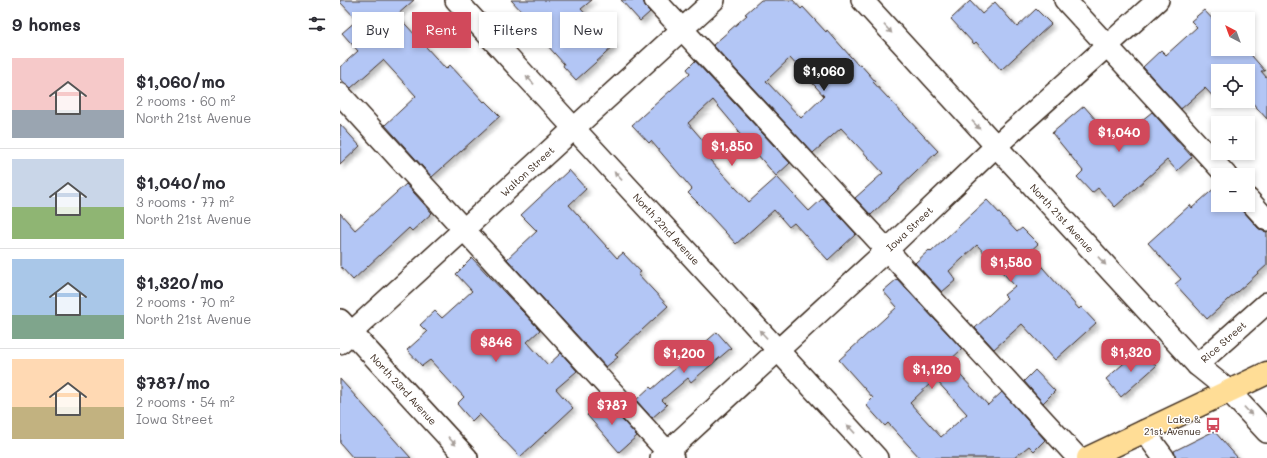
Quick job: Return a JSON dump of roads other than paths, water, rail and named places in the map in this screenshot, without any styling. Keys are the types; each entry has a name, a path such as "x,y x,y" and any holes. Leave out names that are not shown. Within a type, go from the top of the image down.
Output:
{"main road":[{"path":"1088,458 1228,390 1267,373"}],"street":[{"name":"North 22nd Avenue","path":"456,0 877,458"},
{"path":"655,0 1078,458"},
{"name":"Walton Street","path":"344,332 464,229 714,0"},
{"name":"North 21st Avenue","path":"862,0 1197,365 1228,390 1267,432"},
{"path":"1065,0 1220,168"},
{"name":"Iowa Street","path":"667,456 996,146 1108,47 1158,0"},
{"path":"340,94 464,229 667,456"},
{"path":"1255,207 1267,220"},
{"name":"Rice Street","path":"1197,365 1267,303"},
{"name":"North 23rd Avenue","path":"344,332 467,458"},
{"path":"1144,431 1164,458"}],"place":[{"name":"Lake & 21st Avenue","path":"1213,425"}]}
